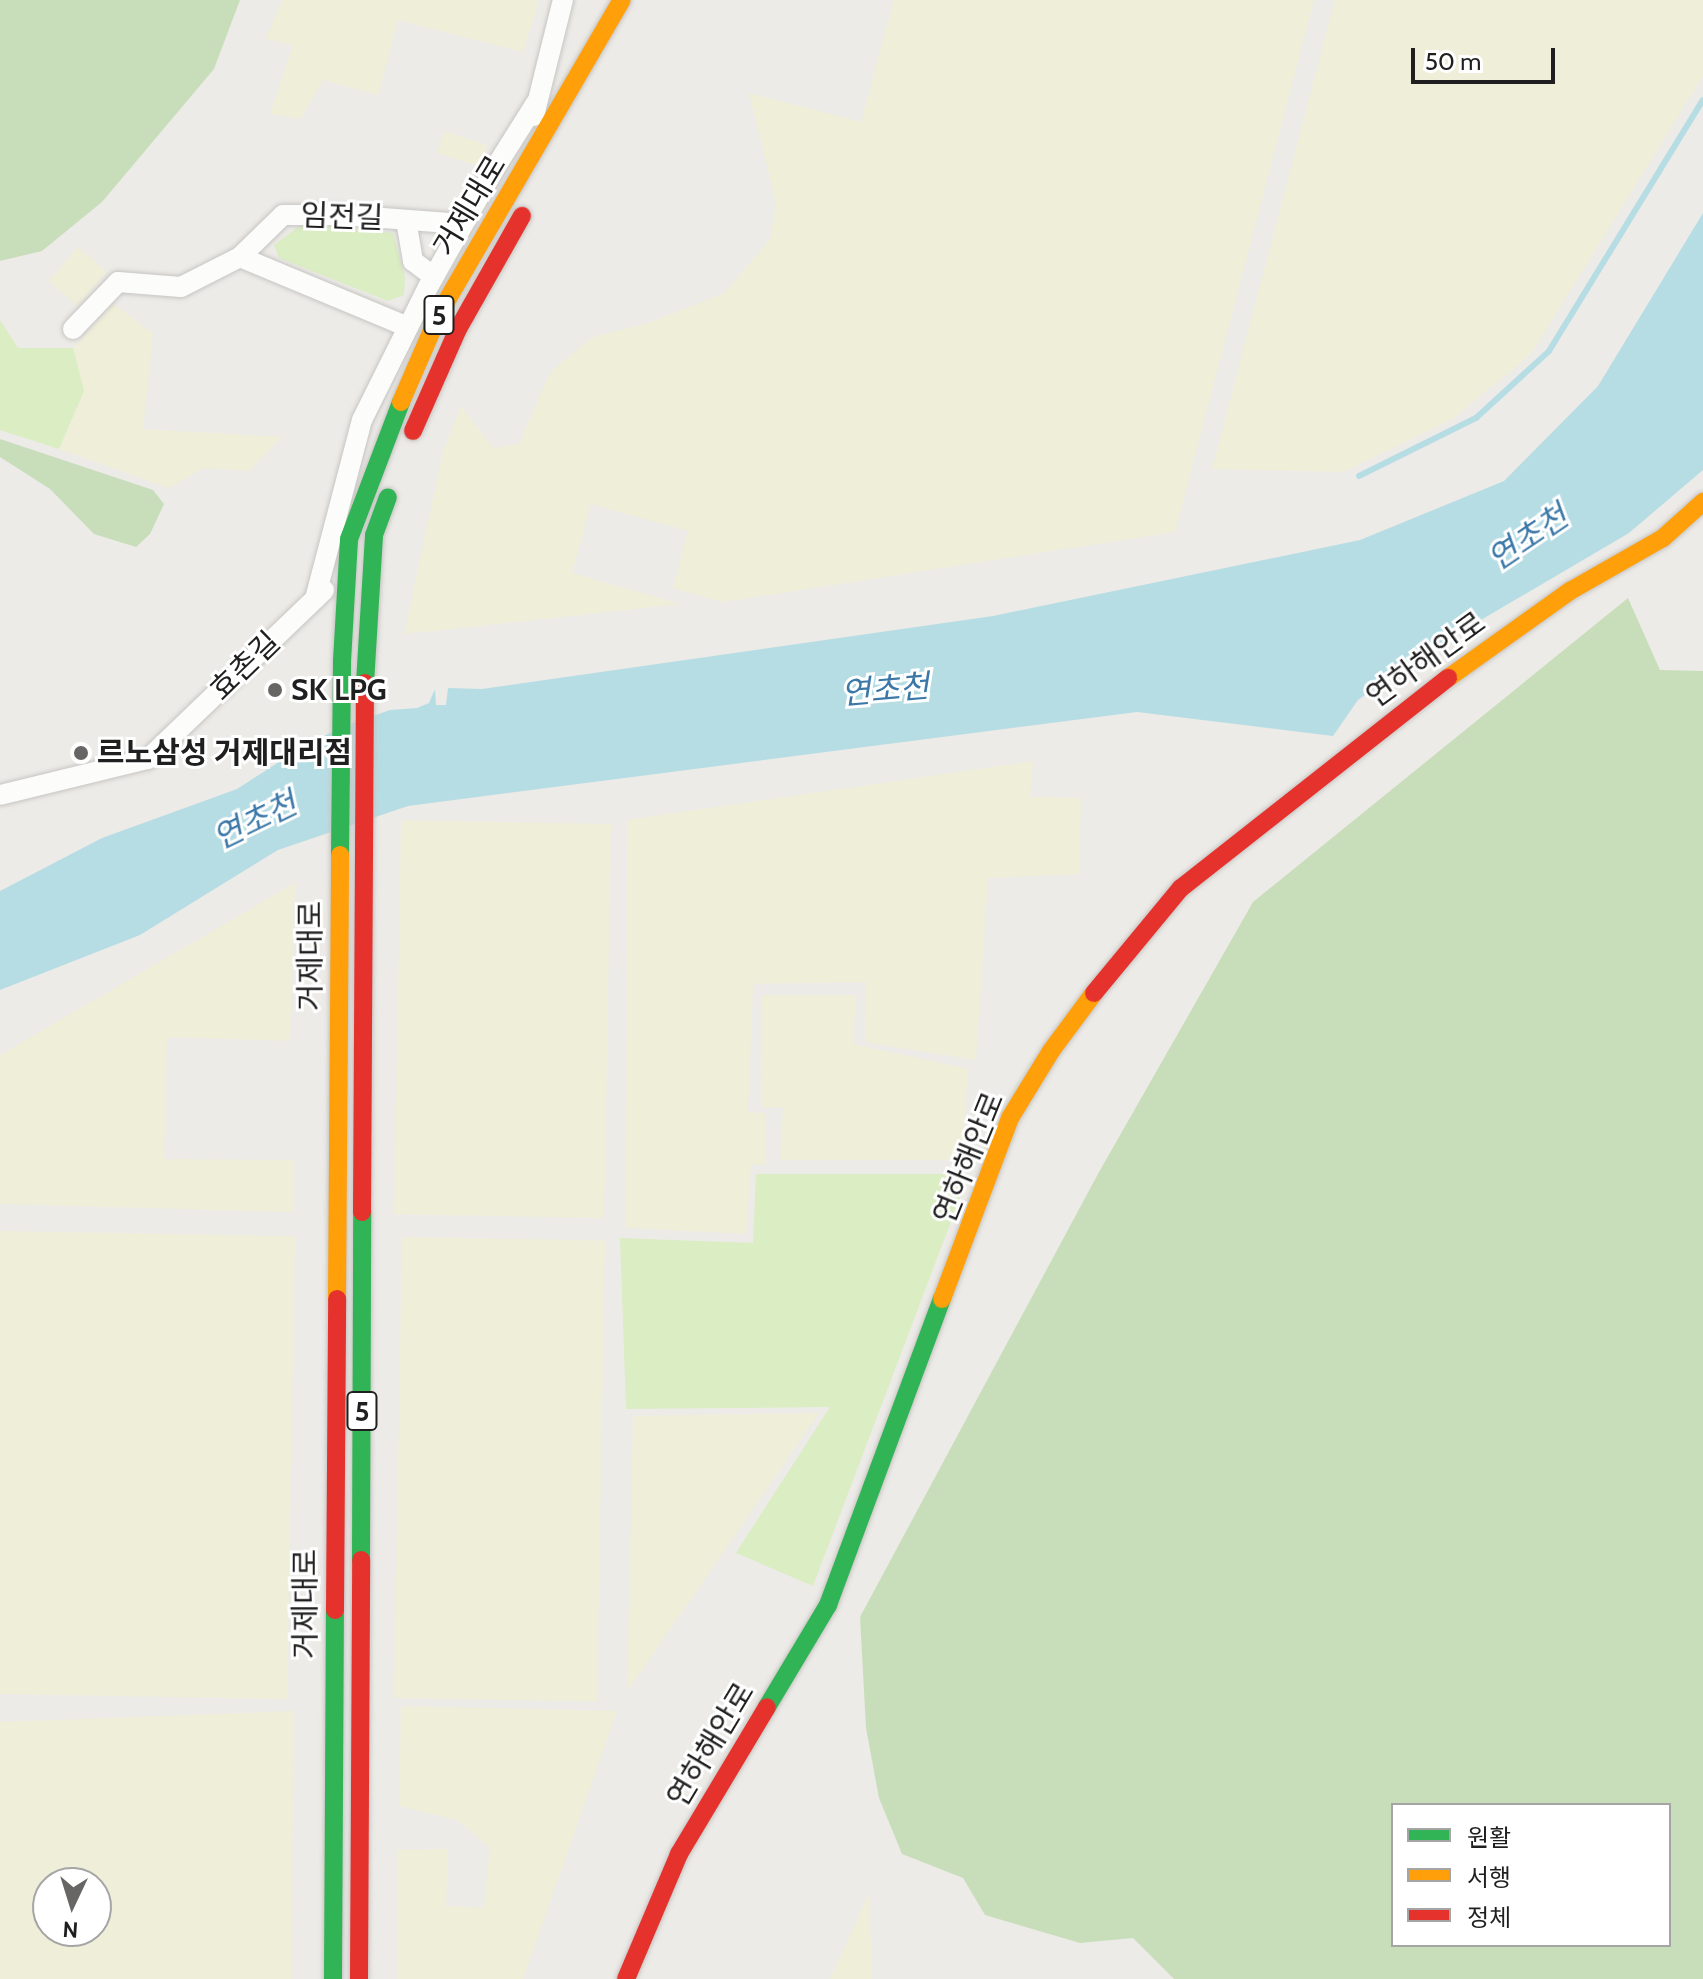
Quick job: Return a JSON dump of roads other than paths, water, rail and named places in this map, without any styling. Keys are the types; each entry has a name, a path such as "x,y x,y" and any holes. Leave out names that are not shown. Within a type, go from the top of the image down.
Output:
{"main road":[{"name":"거제대로","path":"333,1979 342,661 349,539 379,455 439,314 622,0"},
{"path":"616,48 637,12"},
{"name":"거제대로","path":"408,442 458,329 532,199"},
{"name":"거제대로","path":"359,1979 365,661 374,535 393,483"},
{"name":"연하해안로","path":"626,1979 679,1854 828,1605 1010,1118 1051,1051 1123,954 1181,888 1431,690 1570,591 1663,538 1703,502"}],"street":[{"path":"526,168 536,103 563,0"},
{"path":"315,599 362,420 463,224 536,103"},
{"name":"임전길","path":"73,329 118,282 181,287 240,257 283,215 463,224"},
{"path":"406,220 413,261 434,277"},
{"path":"240,257 408,327"},
{"name":"효촌길","path":"0,795 148,759 347,568"}],"water":[{"name":"연초천","path":"1703,213 1703,470 1629,533 1423,654 1358,700 1333,736 1137,712 408,806 278,850 140,935 0,990 0,891 102,838 237,789 310,742 353,723 390,710 417,708 429,703 435,689 436,705 446,705 448,688 482,689 993,616 1360,540 1504,481 1598,386"}],"waterway":[{"path":"1359,476 1476,418 1549,351 1703,100"}],"place":[{"name":"SK LPG","path":"275,690"},
{"name":"르노삼성 거제대리점","path":"81,753"}]}
